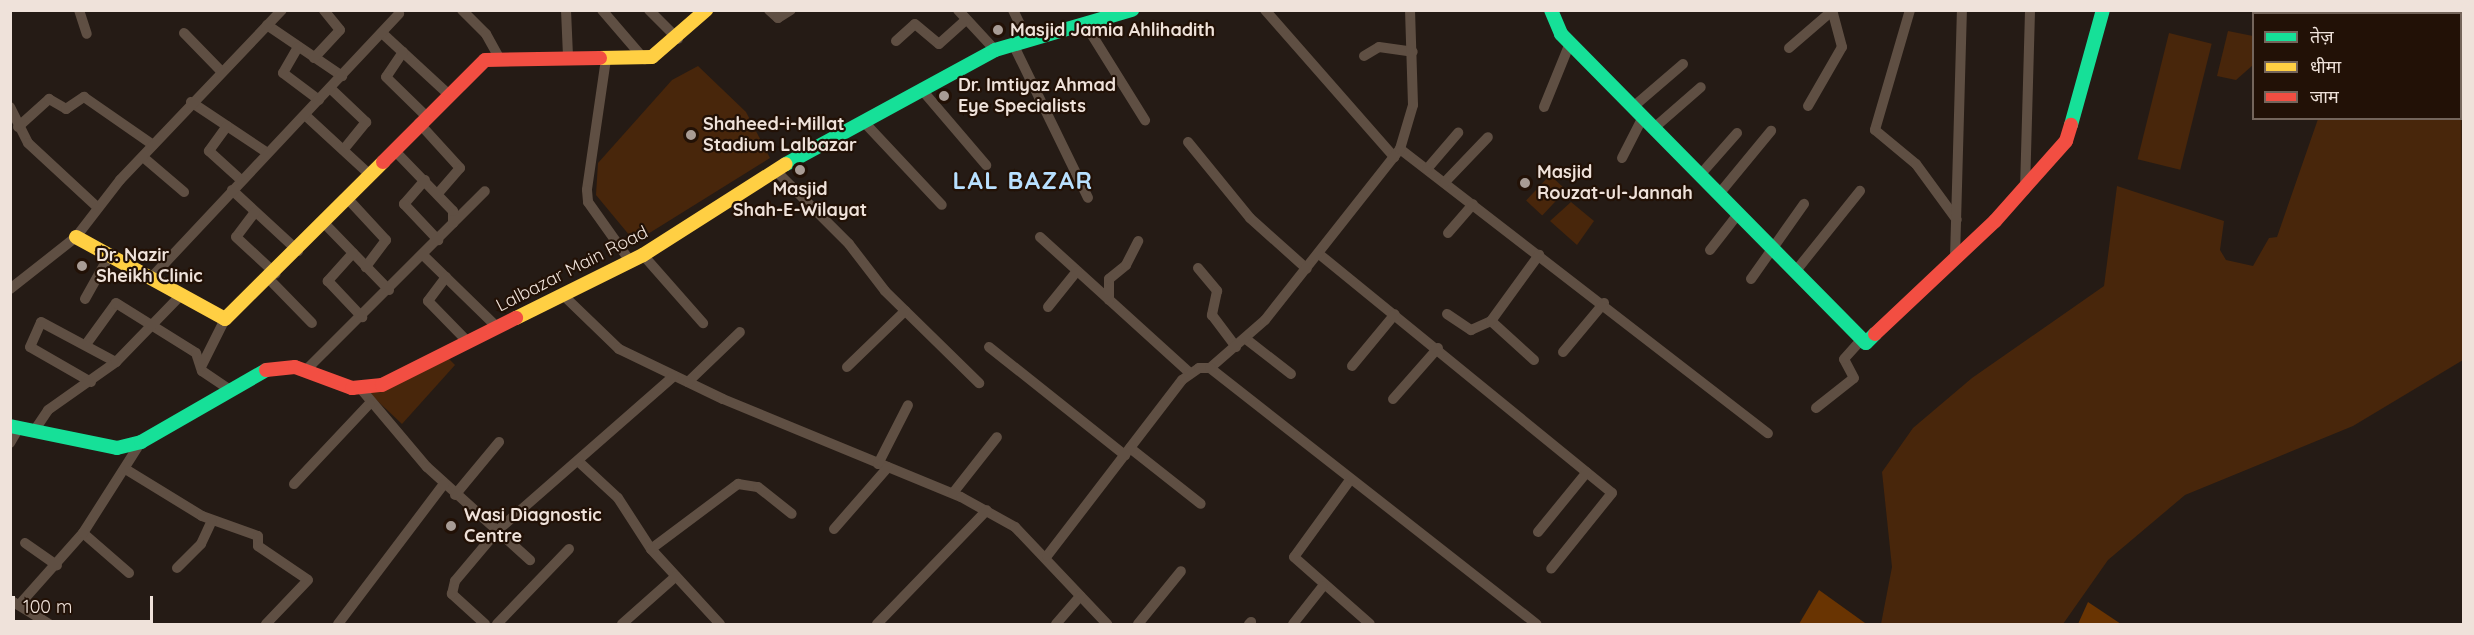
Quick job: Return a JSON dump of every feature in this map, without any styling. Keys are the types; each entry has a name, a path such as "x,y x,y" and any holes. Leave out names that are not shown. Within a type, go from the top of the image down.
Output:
{"street":[{"path":"79,10 87,34"},
{"path":"10,289 76,237 97,207 191,102 282,10"},
{"path":"314,58 340,30 324,10"},
{"path":"462,10 486,34 498,56"},
{"path":"602,10 644,58"},
{"path":"201,367 225,319 273,277 448,94 485,60 498,56 644,58 678,39 706,10"},
{"path":"769,10 778,18 791,10"},
{"path":"958,10 995,50"},
{"path":"1013,10 1028,41"},
{"name":"Lalbazar Main Road","path":"361,389 382,385 643,255 776,171 995,50 1087,27 1132,10"},
{"path":"1265,10 1397,153 1427,169 1445,182 1604,303 1768,433"},
{"path":"1047,556 1190,373 1210,368 1246,339 1307,269 1397,153 1413,105 1410,10"},
{"path":"1551,10 1553,23 1570,43 1860,341 1869,342 2025,191 2073,129 2103,10"},
{"path":"1911,10 1875,130 1916,164 1957,220"},
{"path":"1955,258 1962,10"},
{"path":"2025,191 2030,10"},
{"path":"567,11 568,56"},
{"path":"1789,48 1832,11 1842,47 1808,106"},
{"path":"655,13 678,39"},
{"path":"150,279 266,152 305,115 399,14"},
{"path":"896,41 915,24 939,44 966,20"},
{"path":"267,25 342,76"},
{"path":"1087,27 1144,120"},
{"path":"184,33 221,71"},
{"path":"382,33 448,94"},
{"path":"1544,107 1570,43"},
{"path":"1013,44 1088,198"},
{"path":"298,47 283,74 319,100"},
{"path":"1364,56 1379,47 1413,52"},
{"path":"403,52 386,77 460,168 438,193"},
{"path":"606,59 587,190 588,202 630,261"},
{"path":"1622,158 1638,112 1683,64"},
{"path":"1654,128 1701,87"},
{"path":"330,88 366,122 343,150"},
{"path":"922,90 986,165"},
{"path":"10,139 49,99 66,109 84,97 153,145"},
{"path":"191,102 266,152"},
{"path":"10,107 20,131 97,207"},
{"path":"305,115 370,175"},
{"path":"863,121 942,205"},
{"path":"227,126 209,151 241,180"},
{"path":"1719,194 1771,131"},
{"path":"1427,169 1458,133"},
{"path":"1700,175 1737,133"},
{"path":"1445,182 1488,137"},
{"path":"1188,142 1250,218 1307,269"},
{"path":"394,150 453,211 453,223"},
{"path":"143,157 184,192"},
{"path":"776,171 849,244 905,311 980,383"},
{"path":"425,180 404,204 438,240"},
{"path":"232,190 298,251"},
{"path":"306,370 424,256 485,191"},
{"path":"1795,272 1860,191"},
{"path":"348,199 386,240 366,267"},
{"path":"1448,233 1473,204"},
{"path":"1751,279 1804,204"},
{"path":"255,212 236,237 312,323"},
{"path":"1710,250 1738,214"},
{"path":"325,224 389,290"},
{"path":"76,237 179,297 225,319"},
{"path":"1040,237 1190,373"},
{"path":"1109,300 1109,279 1126,265 1138,241"},
{"path":"353,253 328,281 362,317"},
{"path":"1319,254 1438,348 1587,472 1612,496 1551,569"},
{"path":"643,255 703,323"},
{"path":"1447,314 1470,330 1491,321 1539,255"},
{"path":"85,299 109,256"},
{"path":"424,256 498,328"},
{"path":"1198,268 1217,291 1212,315 1236,347"},
{"path":"1047,307 1077,271"},
{"path":"446,277 428,301 469,343"},
{"path":"563,295 619,349 674,376 953,493 987,510 1047,556 1107,624"},
{"path":"34,431 48,410 91,382 116,362 156,325 179,297"},
{"path":"87,343 113,303 156,325 196,353 201,367 229,389"},
{"path":"1563,352 1604,303"},
{"path":"847,367 905,311"},
{"path":"1352,366 1395,314"},
{"path":"91,382 28,342 46,320 116,362"},
{"path":"1491,321 1534,360"},
{"path":"688,382 740,332"},
{"path":"1246,339 1291,374"},
{"path":"1816,408 1854,378 1844,359 1860,341"},
{"path":"989,347 1127,452 1201,504"},
{"path":"1393,399 1438,348"},
{"path":"1210,368 1350,480 1537,624"},
{"path":"10,443 14,428 99,446 141,442 229,389 268,369 306,370 361,389 369,404 444,484 530,560"},
{"path":"484,624 451,589 498,530 674,376"},
{"path":"294,484 369,404"},
{"path":"834,529 883,465 908,405"},
{"path":"953,493 997,437"},
{"path":"49,624 15,603 57,565 83,533 127,470 141,442"},
{"path":"455,495 500,442"},
{"path":"579,461 618,498 651,549 720,624"},
{"path":"127,470 212,520 258,536 258,546 308,580 266,624"},
{"path":"1538,532 1587,472"},
{"path":"1350,480 1294,556 1323,586 1370,624"},
{"path":"338,624 444,484"},
{"path":"651,549 738,484 758,487 792,514"},
{"path":"884,622 987,510"},
{"path":"177,568 201,544 212,520"},
{"path":"83,533 129,573"},
{"path":"25,543 57,565"},
{"path":"497,624 568,549"},
{"path":"1138,624 1181,571"},
{"path":"622,624 676,576"},
{"path":"1293,624 1323,586"},
{"path":"1056,624 1080,596"}],"shaded area":[{"path":"2228,31 2252,36 2252,66 2236,80 2217,76"},
{"path":"2169,33 2212,44 2180,170 2138,159"},
{"name":"Shaheed-i-Millat Stadium Lalbazar","path":"698,66 746,112 770,158 635,242 596,195 598,163 672,80"},
{"path":"2318,120 2461,120 2463,360 2353,426 2185,495 2108,560 2063,624 1881,624 1892,567 1882,472 1913,428 1972,378 2104,286 2117,186 2224,221 2220,250 2226,260 2253,266 2269,238 2277,237"},
{"path":"1550,175 1566,190 1542,216 1526,201"},
{"path":"1571,202 1594,221 1577,245 1550,221"},
{"path":"447,357 455,365 402,424 369,393"},
{"path":"1819,590 1865,623 1865,624 1799,624"},
{"path":"2088,602 2121,624 2078,624"}],"traffic: fast":[{"path":"786,164 995,50 1132,10"},
{"path":"1551,10 1561,34 1866,343 1875,334"},
{"path":"2071,125 2103,10"},
{"path":"10,426 117,448 141,442 266,370"}],"traffic: slow":[{"path":"600,58 652,57 706,10"},
{"path":"76,237 225,319 383,162"},
{"path":"516,318 643,255 786,164"}],"traffic: jam":[{"path":"2334,10 2339,12"},
{"path":"2377,10 2383,12"},
{"path":"383,162 485,60 600,58"},
{"path":"1875,334 1995,221 2066,141 2071,125"},
{"path":"266,370 295,367 352,388 382,385 516,318"}],"place":[{"name":"Masjid Jamia Ahlihadith","path":"998,30"},
{"name":"Dr. Imtiyaz Ahmad Eye Specialists","path":"944,96"},
{"name":"Shaheed-i-Millat Stadium Lalbazar","path":"691,135"},
{"name":"Masjid Shah-E-Wilayat","path":"800,170"},
{"name":"Masjid Rouzat-ul-Jannah","path":"1525,183"},
{"name":"Dr. Nazir Sheikh Clinic","path":"82,266"},
{"name":"Wasi Diagnostic Centre","path":"451,526"}],"district":[{"name":"LAL BAZAR","path":"1023,181"}]}
